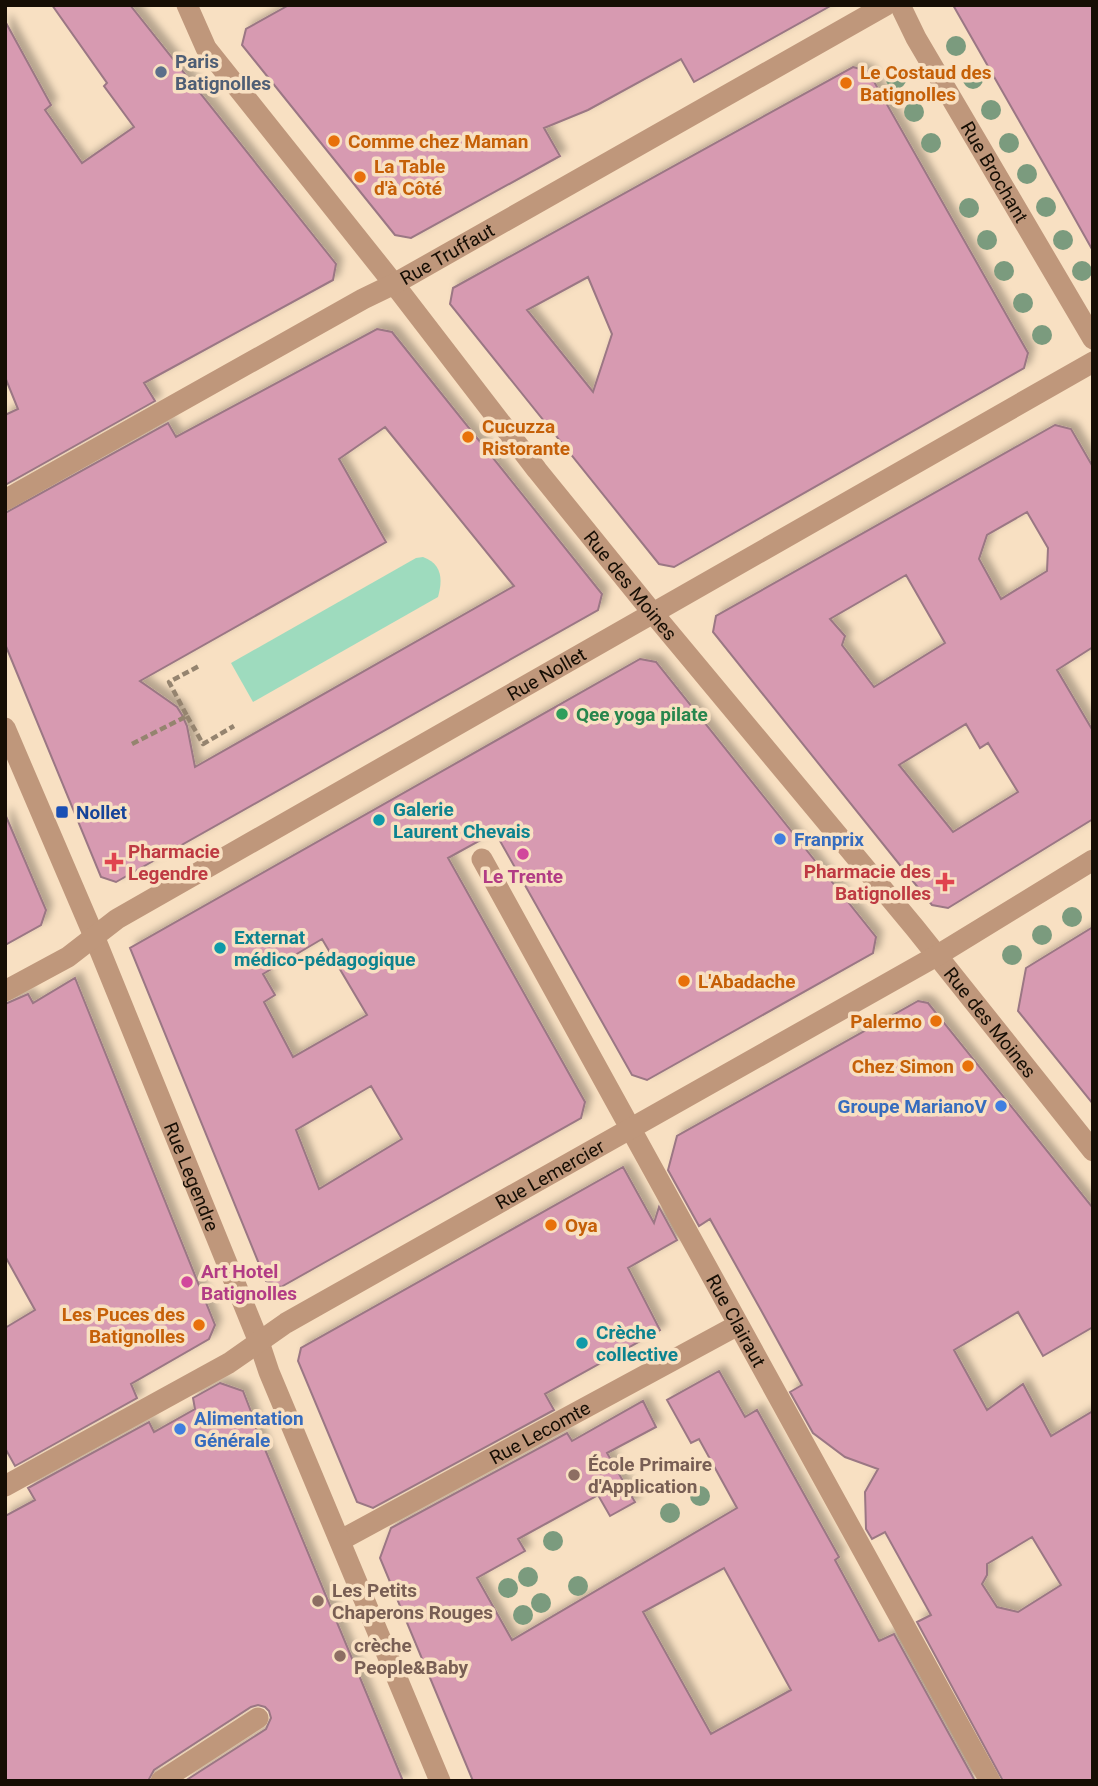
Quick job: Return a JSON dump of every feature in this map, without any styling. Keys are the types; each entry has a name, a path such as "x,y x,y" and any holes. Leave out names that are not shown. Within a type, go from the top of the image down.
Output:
{"street":[{"name":"Rue des Moines","path":"187,5 206,48 394,284 537,470 938,955 1093,1151"},
{"name":"Rue Truffaut","path":"5,500 394,284 886,5"},
{"name":"Rue Brochant","path":"900,5 916,37 1093,339"},
{"name":"Rue Nollet","path":"5,991 68,957 117,919 1093,362"},
{"name":"Rue Legendre","path":"5,728 94,936 270,1372 440,1781"},
{"name":"Rue Clairaut","path":"482,859 990,1781"},
{"name":"Rue Lemercier","path":"5,1486 229,1363 286,1323 938,955 1093,860"},
{"name":"Rue Lecomte","path":"341,1540 738,1325"},
{"path":"161,1781 258,1718"}],"path":[{"path":"201,665 169,682 187,716 203,744 234,726"},
{"path":"132,744 187,716"}],"green space":[{"path":"423,557 434,564 440,573 438,597 253,702 231,663 416,558"}],"building":[{"path":"52,5 130,5 336,264 333,280 144,383 155,401 5,485 5,415 18,409 5,377 5,21 51,105 45,110 82,163 134,127 104,86 107,83"},
{"path":"289,5 832,5 694,82 681,59 588,110 544,128 560,156 411,238 395,235 242,45 246,29"},
{"path":"953,5 1093,5 1093,251 1061,194"},
{"path":"853,67 868,71 1028,353 1024,368 674,567 659,564 450,304 453,288","holes":["588,277 612,334 593,392 527,310"]},
{"path":"377,329 392,332 602,594 598,610 116,882 101,877 5,644 5,513 168,423 176,437","holes":["385,427 514,586 195,767 187,726 177,707 140,681 386,542 339,459"]},
{"path":"1055,425 1071,429 1093,467 1093,647 1057,670 1093,731 1093,819 948,908 932,905 713,632 716,616","holes":["1027,512 1048,548 1047,571 1001,599 979,559 987,535","906,575 945,643 874,687 842,645 845,636 830,619","966,724 980,748 988,743 1018,792 953,832 899,765"]},
{"path":"640,659 656,662 876,937 873,953 647,1080 632,1075 495,832 448,858 585,1102 581,1118 281,1287 266,1281 130,948","holes":["322,939 367,1015 293,1057 264,1002 275,995 263,974","371,1086 402,1139 319,1189 296,1130"]},
{"path":"5,814 46,910 41,925 5,945"},
{"path":"1093,927 1093,1104 1018,1011 1026,968"},
{"path":"75,978 215,1325 209,1339 131,1384 137,1398 15,1466 5,1448 5,1328 35,1310 5,1256 5,1004 28,994 33,1003"},
{"path":"918,1001 928,1003 1093,1208 1093,1327 1043,1356 1018,1312 954,1350 987,1410 1023,1384 1051,1436 1093,1411 1093,1781 1003,1781 917,1622 931,1615 885,1532 872,1539 866,1529 865,1492 878,1469 845,1457 813,1433 790,1392 802,1385 762,1312 710,1219 699,1226 668,1170 677,1136","holes":["1032,1537 1061,1585 1018,1612 997,1607 982,1584 987,1575 987,1564"]},
{"path":"623,1167 654,1223 659,1207 677,1240 628,1268 660,1330 545,1394 554,1410 373,1508 357,1502 298,1361 301,1348"},
{"path":"719,1371 745,1417 757,1410 839,1557 835,1560 879,1641 894,1634 975,1781 473,1781 380,1558 391,1528 567,1433 572,1441 643,1401 656,1427 607,1453 635,1502 610,1516 598,1495 518,1539 525,1551 477,1578 512,1640 737,1508 699,1439 691,1443 667,1400","holes":["724,1568 791,1690 711,1734 643,1612"]},
{"path":"220,1383 243,1391 403,1781 185,1781 266,1729 271,1718 269,1711 258,1705 154,1770 148,1781 5,1781 5,1516 35,1500 28,1488 149,1422 154,1432 195,1409 193,1398"}],"place":[{"name":"Paris Batignolles","path":"161,72"},
{"name":"Le Costaud des Batignolles","path":"846,83"},
{"name":"Comme chez Maman","path":"334,141"},
{"name":"La Table d'à Côté","path":"360,177"},
{"name":"Cucuzza Ristorante","path":"468,437"},
{"name":"Qee yoga pilate","path":"562,714"},
{"name":"Nollet","path":"62,812"},
{"name":"Galerie Laurent Chevais","path":"379,820"},
{"name":"Franprix","path":"780,839"},
{"name":"Le Trente","path":"523,854"},
{"name":"Pharmacie Legendre","path":"114,862"},
{"name":"Pharmacie des Batignolles","path":"945,882"},
{"name":"Externat médico-pédagogique","path":"220,948"},
{"name":"L'Abadache","path":"684,981"},
{"name":"Palermo","path":"936,1021"},
{"name":"Chez Simon","path":"968,1066"},
{"name":"Groupe MarianoV","path":"1001,1106"},
{"name":"Oya","path":"551,1225"},
{"name":"Art Hotel Batignolles","path":"187,1282"},
{"name":"Les Puces des Batignolles","path":"199,1325"},
{"name":"Crèche collective","path":"582,1343"},
{"name":"Alimentation Générale","path":"180,1429"},
{"name":"École Primaire d'Application","path":"574,1475"},
{"name":"Les Petits Chaperons Rouges","path":"318,1601"},
{"name":"crèche People&Baby","path":"340,1656"}]}
